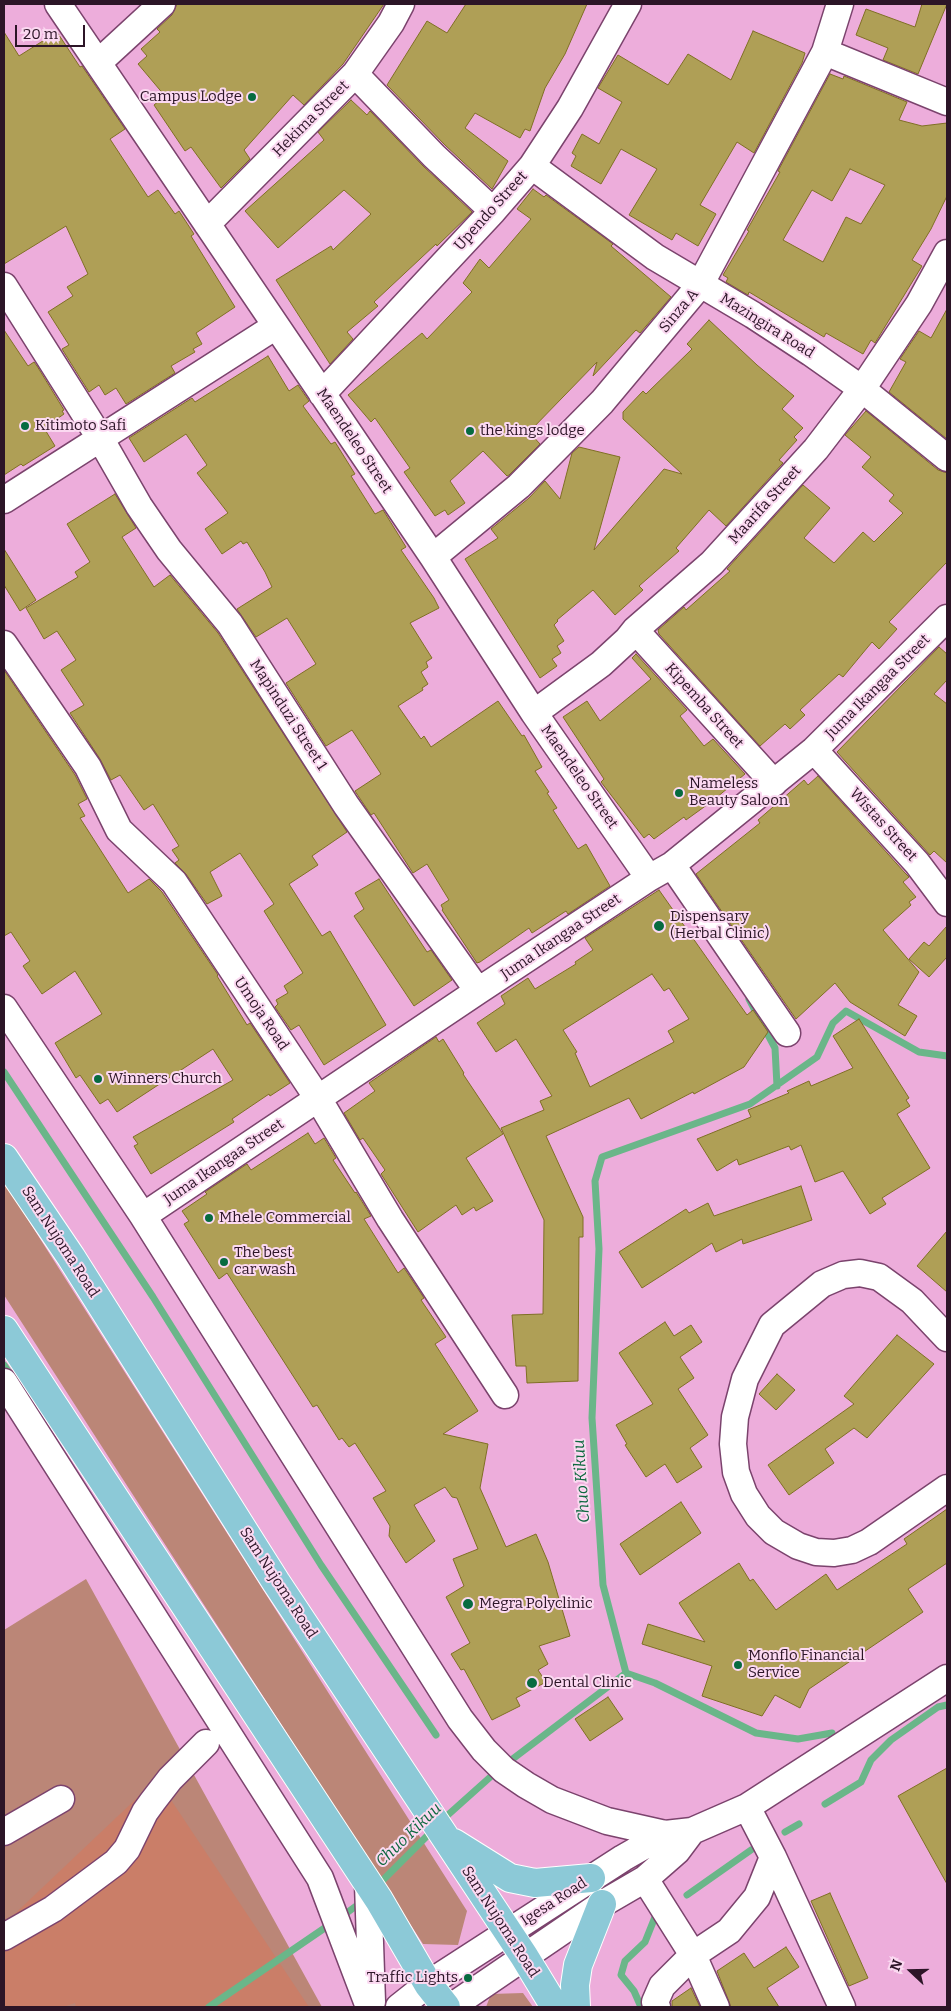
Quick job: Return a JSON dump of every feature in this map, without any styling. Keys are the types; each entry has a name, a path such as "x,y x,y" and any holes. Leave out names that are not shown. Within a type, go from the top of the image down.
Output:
{"main road":[{"name":"Sam Nujoma Road","path":"4,1158 71,1257 276,1582 524,1956 555,2007"},
{"path":"4,1330 368,1884 428,1984 446,2007"},
{"path":"443,1835 479,1860 510,1878 535,1883 591,1878"},
{"path":"576,2007 574,1985 578,1965 602,1904"}],"street":[{"name":"Maendeleo Street","path":"58,4 433,557 534,713 649,878"},
{"path":"99,62 162,4"},
{"name":"Hekima Street","path":"207,224 355,74 391,23 401,4"},
{"name":"Upendo Street","path":"322,394 493,211 532,166 570,108 628,4"},
{"name":"Sinza A","path":"433,557 519,486 602,402 700,285 825,52 840,4"},
{"path":"825,52 947,102"},
{"path":"355,74 434,156 493,211"},
{"name":"Mazingira Road","path":"532,166 655,257 778,331 862,389 947,458"},
{"name":"Maarifa Street","path":"534,713 601,664 628,640 635,630 712,563 816,449 862,389 919,304 947,253"},
{"name":"Mapinduzi Street 1","path":"4,286 100,438 139,506 169,550 230,624 346,805 478,991"},
{"path":"4,500 276,326"},
{"name":"Juma Ikangaa Street","path":"143,1216 478,991 649,878 672,865 814,750 947,618"},
{"name":"Kipemba Street","path":"635,630 774,782"},
{"name":"Umoja Road","path":"4,644 88,767 119,830 174,882 318,1100 390,1219 505,1395"},
{"name":"Wistas Street","path":"814,750 917,863 947,903"},
{"path":"672,865 787,1033"},
{"path":"4,1008 143,1216 455,1710 484,1750 504,1770 552,1800 606,1820 665,1834"},
{"path":"947,1338 912,1301 879,1277 860,1273 843,1275 822,1284 772,1325 745,1379 735,1417 733,1444 736,1472 744,1494 758,1516 774,1532 798,1546 816,1552 834,1553 852,1550 869,1542 947,1488"},
{"path":"4,1382 320,1878 370,2007"},
{"name":"Igesa Road","path":"399,2007 428,1984 591,1878 665,1834 692,1831 748,1807 947,1678"},
{"path":"4,1937 52,1909 116,1862 127,1849 153,1800 170,1779 206,1743"},
{"path":"4,1832 61,1799"},
{"path":"748,1807 842,2007"},
{"name":"Igesa Road","path":"450,2007 602,1904 644,1879 677,1851 692,1831"},
{"path":"657,2007 655,2002 662,1986 693,1955 729,1930 757,1897 773,1857"},
{"path":"644,1879 693,1955 716,2007"},
{"path":"368,1884 372,1947 370,2007"}],"shaded area":[{"path":"4,1182 467,1911 458,1945 423,1944 4,1295"},
{"path":"86,1579 322,2007 4,2007 4,1630"},
{"path":"157,1779 309,2007 76,2007 75,2003 63,2007 4,2007 4,1924"},
{"path":"523,1993 533,2007 486,2007 491,1994"}],"building":[{"path":"177,4 384,4 343,64 304,105 293,95 244,150 250,159 221,188 191,147 185,151 154,105 165,96 138,64 147,56 141,49 160,32 157,29 172,15"},
{"path":"466,4 587,4 565,54 545,88 530,131 525,129 520,138 475,113 465,128 508,161 492,189 445,145 387,85 427,21 447,33"},
{"path":"922,4 947,4 918,74 883,60 888,48 856,35 866,9 915,27"},
{"path":"753,31 805,53 802,63 754,153 737,142 700,205 716,214 698,246 676,233 672,240 629,215 657,169 621,149 601,184 571,166 576,156 572,153 582,134 599,144 622,102 598,88 618,55 668,85 688,54 731,80"},
{"path":"4,32 19,56 57,32 125,129 110,139 148,197 158,190 175,214 179,211 194,234 191,236 235,307 196,333 202,344 193,349 195,352 171,366 175,373 126,404 116,388 105,395 99,385 89,392 62,349 69,345 48,312 73,296 67,287 88,274 66,226 4,264"},
{"path":"830,74 843,79 844,76 907,102 899,120 922,126 947,123 947,196 931,229 912,260 922,266 875,343 871,340 863,354 826,333 824,337 749,292 748,295 726,282 728,278 723,275 749,231 747,230 780,172 778,171","holes":["850,169 885,185 861,224 846,217 823,262 783,240 812,190 832,201"]},
{"path":"351,100 367,115 370,111 423,166 472,212 374,302 378,306 347,332 353,339 330,364 276,280 331,246 333,250 371,214 344,190 278,248 245,211 324,140 318,132"},
{"path":"533,189 544,197 546,195 613,244 611,246 671,297 640,333 636,330 593,376 597,362 529,432 540,444 509,475 507,476 483,451 450,481 465,503 448,515 445,510 435,516 404,472 410,468 375,418 371,422 348,395 422,333 427,339 472,292 463,283 480,259 489,268 531,219 517,209"},
{"path":"947,309 947,439 889,392 906,362 900,359 919,331 931,338"},
{"path":"709,320 757,365 794,396 782,409 803,428 794,437 797,440 779,460 783,463 726,526 709,510 676,548 679,551 639,586 643,590 615,615 593,590 557,620 554,625 564,641 557,646 561,653 552,659 557,666 540,678 465,559 498,538 491,529 529,498 545,481 560,499 572,453 579,447 620,457 594,550 664,469 682,474 623,419 623,412 643,391 646,394 692,349 687,344"},
{"path":"4,330 28,366 34,362 37,366 64,410 62,411 64,414 44,428 55,446 23,466 21,464 4,475"},
{"path":"268,356 289,391 298,385 309,401 303,406 331,444 335,442 355,474 351,476 375,514 383,510 406,547 401,550 439,608 410,623 432,658 426,662 428,667 421,672 428,684 422,688 423,690 398,706 421,739 424,736 431,747 498,701 522,736 524,735 542,767 535,771 557,808 553,810 578,849 586,844 610,886 568,914 566,911 532,933 529,928 480,962 477,963 442,910 441,905 449,900 427,864 413,873 374,813 371,815 355,791 381,774 352,730 326,746 286,683 316,664 287,618 256,637 237,609 272,587 247,542 243,544 241,541 222,554 205,529 228,513 197,473 207,465 186,434 144,462 129,438 192,398 195,402"},
{"path":"866,411 938,470 947,473 947,562 889,622 897,629 879,649 872,642 843,677 839,674 800,710 805,715 790,729 785,724 760,746 659,634 658,630 684,607 686,610 730,571 727,569 803,485 830,508 804,538 834,563 863,532 874,542 903,513 889,501 894,495 862,467 871,457 845,435"},
{"path":"115,494 136,528 122,537 154,587 170,575 218,633 347,832 312,856 318,865 289,884 322,936 330,931 386,1025 324,1065 299,1025 291,1030 275,1007 278,1004 276,1000 288,993 284,986 303,973 264,911 274,904 240,853 210,872 222,896 207,904 186,874 175,863 179,860 172,850 179,846 153,804 144,810 120,775 111,780 100,759 70,713 84,705 61,670 76,660 57,631 44,639 26,608 78,577 75,572 90,562 67,524"},
{"path":"4,549 36,600 20,611 4,585"},
{"path":"939,647 947,654 947,680 934,694 947,704 947,863 934,851 930,855 837,752"},
{"path":"636,654 687,710 680,716 704,746 713,739 745,774 686,820 684,817 654,839 649,834 644,838 601,782 604,779 563,717 587,701 600,721 651,679 632,658"},
{"path":"4,670 75,775 87,799 78,804 85,816 80,818 128,893 149,879 162,892 218,975 247,1025 250,1023 290,1083 270,1096 269,1094 232,1119 234,1122 151,1174 134,1146 138,1144 133,1137 233,1080 213,1049 117,1112 108,1099 100,1104 80,1075 76,1078 55,1043 102,1014 75,971 42,994 23,966 30,961 11,932 4,936"},
{"path":"818,776 909,877 903,882 916,897 909,902 911,905 883,930 919,972 898,1005 917,1016 905,1036 850,1002 835,983 796,1019 696,874 760,823 758,820 804,780 808,785"},
{"path":"379,879 427,952 431,950 452,980 414,1006 354,916 364,909 355,893"},
{"path":"659,890 747,1015 753,1010 768,1032 744,1067 694,1094 693,1092 641,1119 629,1098 546,1136 583,1217 583,1237 579,1237 578,1381 527,1383 526,1366 516,1366 512,1315 543,1314 544,1220 501,1128 544,1110 540,1101 552,1096 516,1039 496,1052 477,1023 505,1004 501,996 528,978 535,989 576,964 575,962 593,950 585,938","holes":["652,974 664,991 669,988 689,1019 668,1031 674,1042 590,1087 575,1053 577,1052 563,1030"]},
{"path":"947,926 947,957 929,977 909,959 924,942 929,946"},
{"path":"859,1019 909,1098 906,1100 910,1106 897,1114 930,1168 882,1198 886,1204 870,1214 843,1171 815,1182 801,1145 791,1150 789,1146 739,1165 737,1159 717,1171 697,1139 751,1117 748,1110 789,1093 787,1091 809,1081 811,1086 853,1068 833,1036"},
{"path":"436,1037 439,1042 443,1039 463,1074 503,1134 466,1158 493,1201 476,1211 474,1207 462,1215 456,1205 418,1232 381,1174 385,1170 363,1138 360,1140 344,1113 375,1091 369,1083"},
{"path":"308,1133 315,1144 324,1138 336,1158 333,1160 371,1216 364,1219 398,1273 404,1268 424,1298 421,1300 446,1337 435,1344 478,1411 443,1434 488,1444 480,1488 506,1547 536,1534 548,1562 570,1636 539,1646 548,1664 538,1670 546,1682 516,1698 520,1706 492,1720 464,1669 461,1670 451,1654 470,1643 446,1597 464,1586 453,1559 478,1549 457,1498 452,1497 445,1487 414,1505 435,1541 406,1563 389,1536 390,1526 373,1498 386,1491 355,1443 349,1447 342,1438 339,1440 317,1405 313,1407 227,1273 219,1279 184,1224 189,1221 182,1211 207,1194 205,1192 247,1164 251,1170"},
{"path":"801,1186 812,1220 743,1244 742,1239 716,1252 712,1243 642,1288 619,1252 686,1209 689,1213 708,1203 714,1216"},
{"path":"947,1231 947,1292 917,1266"},
{"path":"665,1322 674,1336 691,1325 702,1342 680,1357 694,1378 678,1389 708,1435 690,1448 702,1467 677,1483 665,1464 646,1477 625,1445 627,1444 616,1425 653,1404 619,1353"},
{"path":"897,1335 934,1364 867,1438 854,1428 825,1449 834,1463 789,1495 768,1465 854,1404 844,1396"},
{"path":"777,1374 795,1390 776,1410 759,1394"},
{"path":"681,1502 701,1533 640,1575 620,1544"},
{"path":"947,1509 947,1563 908,1589 923,1612 809,1689 800,1708 775,1695 762,1716 702,1696 712,1666 642,1644 648,1624 705,1642 679,1603 739,1563 750,1581 753,1579 776,1610 826,1574 837,1590 907,1544 904,1539"},
{"path":"608,1697 623,1719 590,1741 575,1719"},
{"path":"947,1768 947,1884 898,1796"},
{"path":"830,1893 868,1978 849,1986 811,1901"},
{"path":"786,1947 799,1967 767,1988 779,2007 731,2007 717,1971 744,1953 754,1968"},
{"path":"691,1988 700,2007 672,2007 672,2001"}],"waterway":[{"path":"749,999 775,1048 777,1086"},
{"name":"Chuo Kikuu","path":"506,1764 626,1673 603,1585 592,1418 599,1249 595,1181 602,1157 750,1104 817,1057 833,1023 846,1011 919,1052 947,1056"},
{"path":"4,1072 153,1297 321,1565 436,1735"},
{"path":"4,1365 12,1377"},
{"path":"626,1673 655,1683 756,1733 798,1739 832,1733"},
{"path":"825,1804 861,1782 871,1760 891,1740 938,1707 947,1705"},
{"name":"Chuo Kikuu","path":"440,1822 497,1771"},
{"path":"785,1832 799,1824"},
{"name":"Chuo Kikuu","path":"377,1886 433,1830"},
{"path":"687,1895 751,1850"},
{"name":"Chuo Kikuu","path":"341,1917 363,1901"},
{"path":"641,2007 634,1991 621,1975 625,1961 645,1942 655,1917"},
{"name":"Chuo Kikuu","path":"209,2007 332,1923"}],"place":[{"name":"Campus Lodge","path":"252,97"},
{"name":"Kitimoto Safi","path":"25,426"},
{"name":"the kings lodge","path":"470,431"},
{"name":"Nameless Beauty Saloon","path":"679,793"},
{"name":"Dispensary (Herbal Clinic)","path":"659,926"},
{"name":"Winners Church","path":"98,1079"},
{"name":"Mhele Commercial","path":"209,1218"},
{"name":"The best car wash","path":"224,1262"},
{"name":"Megra Polyclinic","path":"468,1604"},
{"name":"Monflo Financial Service","path":"738,1665"},
{"name":"Dental Clinic","path":"532,1683"},
{"name":"Traffic Lights","path":"468,1978"}]}
